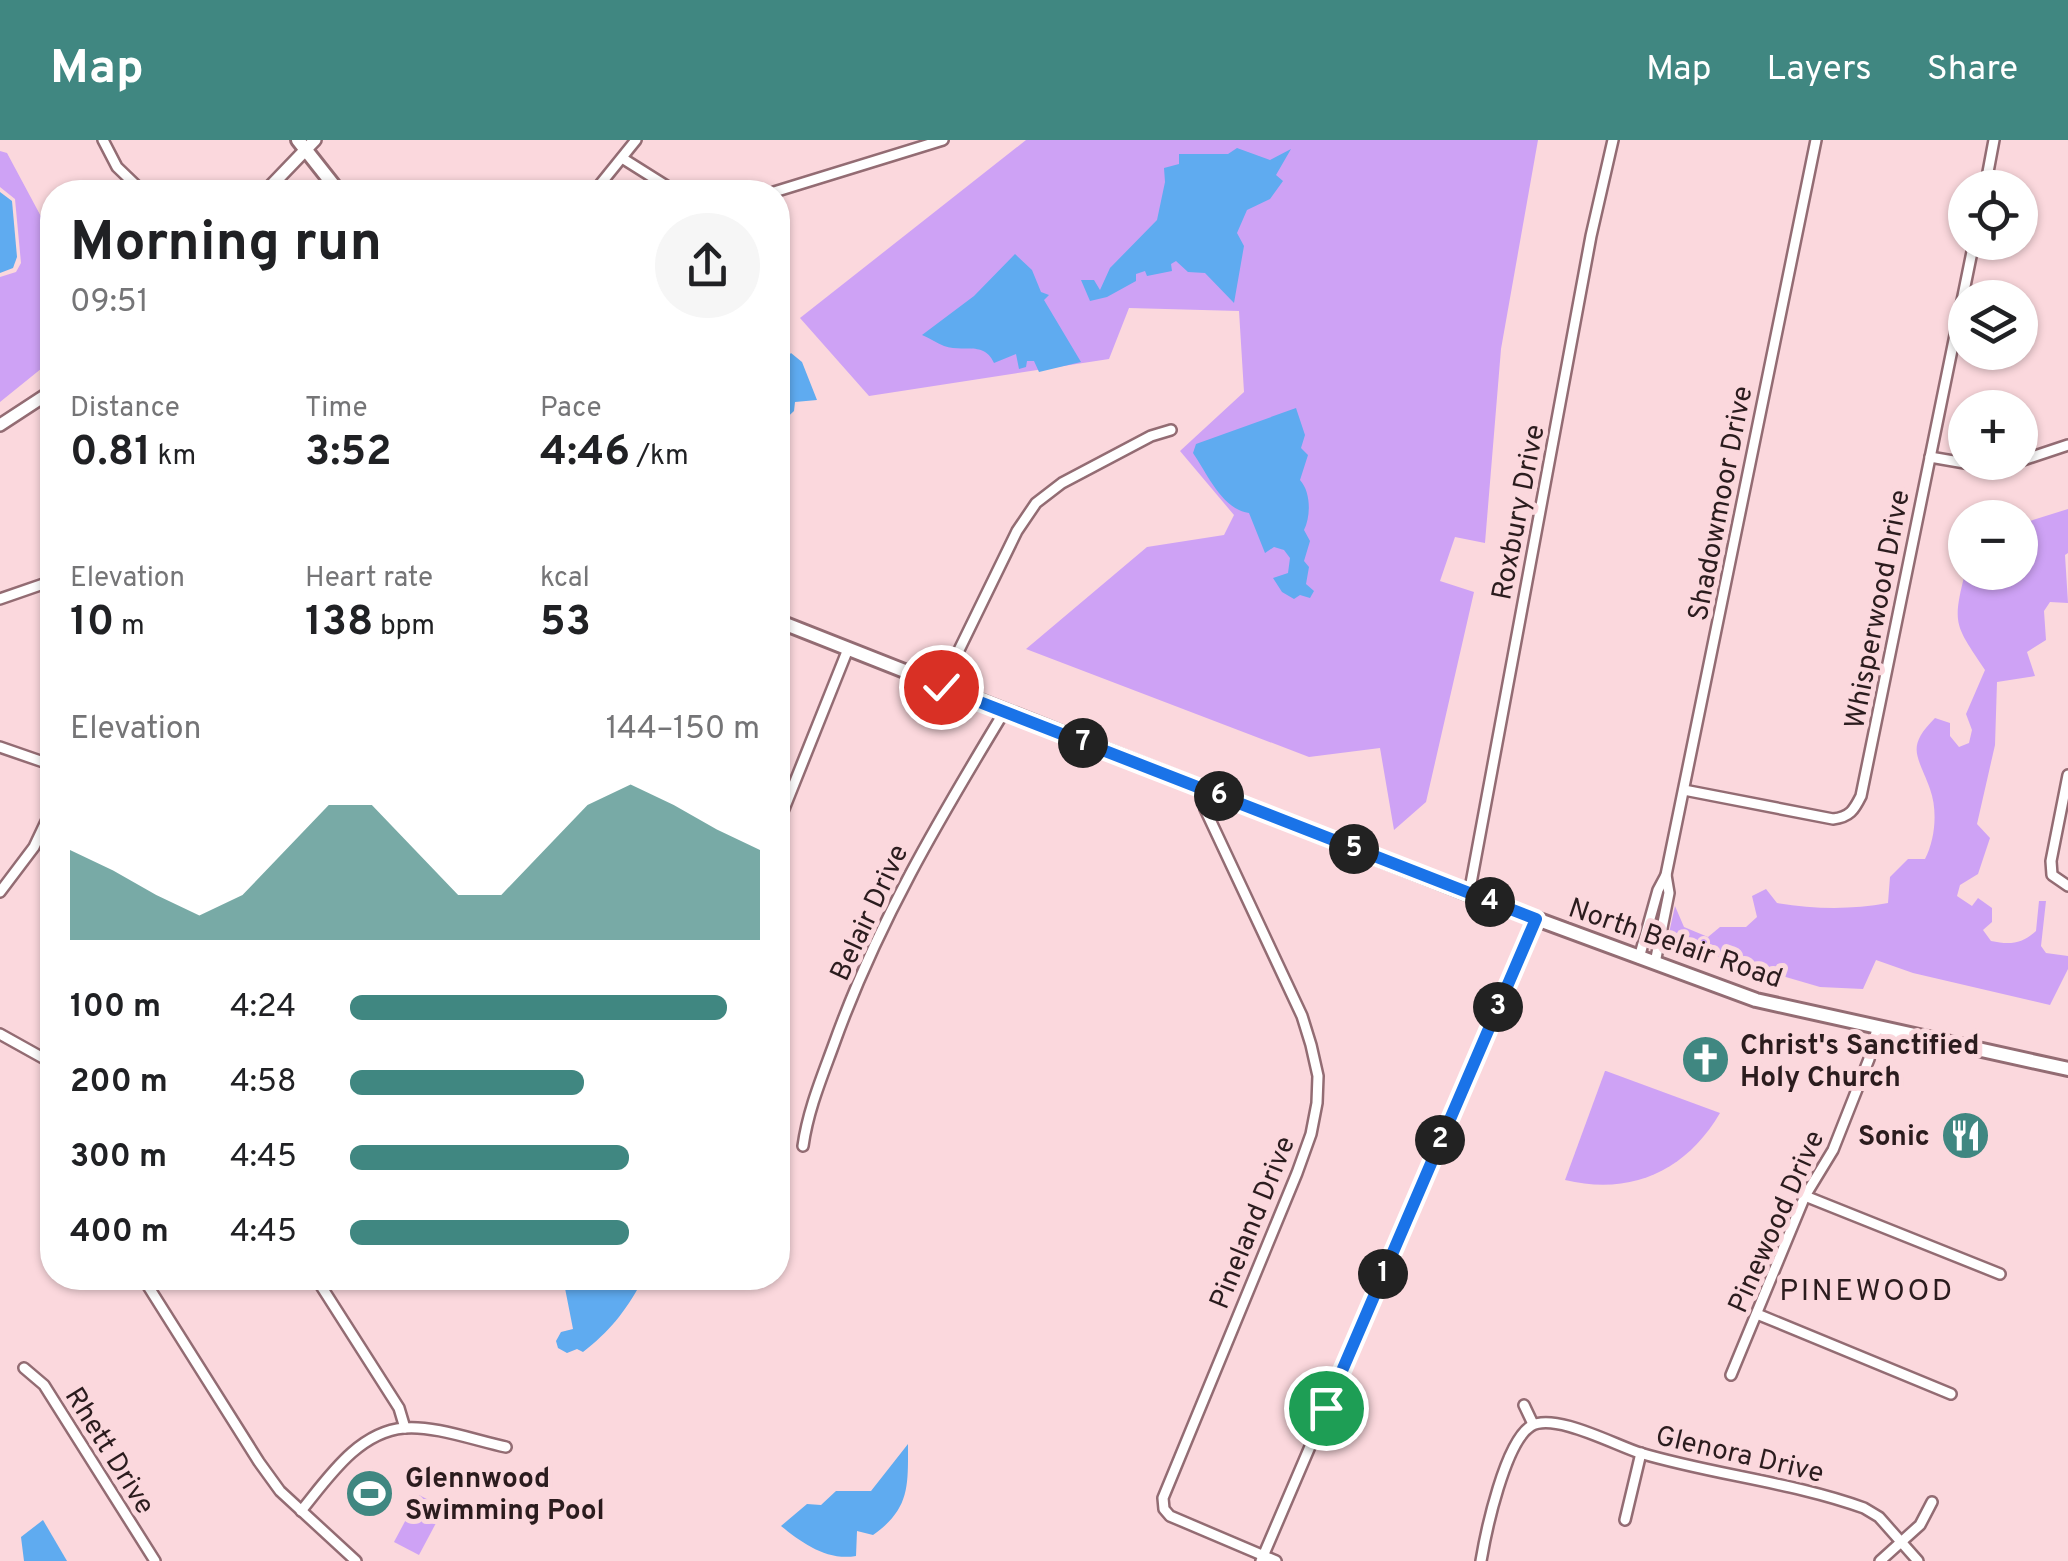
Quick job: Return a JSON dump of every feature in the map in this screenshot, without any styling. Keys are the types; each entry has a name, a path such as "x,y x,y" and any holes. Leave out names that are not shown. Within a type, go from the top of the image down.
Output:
{"main road":[{"path":"307,143 332,180"},
{"name":"North Belair Road","path":"790,626 1469,894 1756,1000 2068,1069"}],"street":[{"path":"103,140 117,167 131,180"},
{"path":"604,180 636,140"},
{"path":"790,187 942,140"},
{"name":"Roxbury Drive","path":"1469,894 1587,256 1613,140"},
{"name":"Shadowmoor Drive","path":"1638,958 1666,875 1816,140"},
{"path":"1988,170 1994,140"},
{"path":"275,180 307,143"},
{"path":"622,158 657,180"},
{"name":"Whisperwood Drive","path":"1684,790 1834,819 1846,818 1855,809 1862,796 1970,260"},
{"path":"0,425 40,398"},
{"path":"941,687 1017,530 1036,503 1062,483 1151,436 1171,430"},
{"path":"2038,455 2068,445"},
{"path":"1930,456 1948,459"},
{"path":"0,599 40,585"},
{"path":"790,794 848,650"},
{"name":"Belair Drive","path":"803,1146 806,1122 836,1039 888,913 1004,712"},
{"path":"0,747 40,761"},
{"path":"2068,775 2051,861 2052,875 2068,886"},
{"name":"Pineland Drive","path":"1211,794 1205,809 1302,1016 1318,1076 1311,1134 1298,1173 1163,1498 1164,1509 1170,1516 1276,1561"},
{"path":"0,892 40,834"},
{"name":"Shadowmoor Drive","path":"1655,964 1670,892 1666,875"},
{"path":"1651,915 1664,919"},
{"path":"1262,1558 1536,919"},
{"name":"Pinewood Drive","path":"1731,1375 1806,1196 1832,1150 1870,1059 1877,1029"},
{"path":"0,1034 40,1056"},
{"path":"1806,1196 2000,1274"},
{"path":"151,1290 259,1462 301,1511 356,1561"},
{"path":"324,1290 399,1408 405,1428"},
{"path":"1757,1314 1951,1394"},
{"name":"Rhett Drive","path":"24,1368 44,1385 155,1561"},
{"path":"1481,1561 1492,1508 1505,1472 1518,1440 1533,1424 1524,1405"},
{"name":"Glenora Drive","path":"1533,1424 1552,1421 1641,1453 1847,1502 1878,1517 1918,1561"},
{"path":"301,1511 356,1449 375,1436 405,1428 506,1447"},
{"path":"1624,1520 1641,1453"},
{"path":"1880,1561 1920,1525 1932,1502"}],"shaded area":[{"path":"1026,140 1538,140 1501,349 1485,543 1455,537 1440,581 1474,592 1426,802 1394,830 1380,748 1309,757 1026,649 1147,547 1224,535 1234,515 1180,451 1244,392 1239,311 1129,308 1109,359 869,396 800,318"},
{"path":"0,151 7,153 40,215 40,370 0,402 0,277 16,272 21,263 15,199 0,187"},
{"path":"2068,509 2068,603 2050,602 2044,611 2046,640 2027,652 2035,676 1997,682 1995,745 1977,824 1990,838 1978,874 1960,885 1957,896 1972,906 1978,898 1992,908 1992,922 1983,930 1991,941 2004,943 2021,941 2036,931 2039,901 2046,901 2041,946 2046,953 2068,956 2068,969 2050,1005 1913,973 1876,960 1863,989 1820,987 1667,942 1675,906 1684,927 1708,937 1720,927 1746,927 1757,917 1752,896 1766,889 1777,903 1791,905 1846,908 1888,903 1890,877 1908,859 1925,859 1933,834 1932,798 1918,760 1920,737 1935,718 1950,723 1950,736 1959,747 1969,743 1972,730 1966,714 1985,670 1959,624 1961,590 2038,590 2038,518"},
{"path":"1605,1071 1720,1113 1691,1150 1654,1174 1612,1184 1565,1180"},
{"path":"419,1495 444,1508 419,1555 394,1542"}],"water":[{"path":"1237,148 1270,160 1291,149 1276,175 1283,181 1270,199 1247,210 1237,233 1244,246 1234,303 1205,273 1188,272 1176,261 1171,264 1172,271 1136,274 1136,281 1107,297 1090,301 1081,280 1094,280 1100,290 1110,268 1157,220 1164,168 1179,164 1179,154 1228,154"},
{"path":"0,192 12,201 17,257 13,268 0,273"},
{"path":"1015,254 1032,270 1041,292 1049,295 1044,300 1081,362 1039,372 1034,361 1027,361 1026,367 1019,369 1016,354 994,363 979,349 951,348 922,335 974,296"},
{"path":"790,354 802,362 817,400 795,402 790,415"},
{"path":"1296,408 1305,435 1301,448 1308,455 1300,480 1309,504 1304,530 1310,541 1304,561 1309,567 1306,584 1314,591 1310,598 1300,595 1294,599 1282,592 1273,578 1288,573 1290,558 1284,550 1274,547 1265,553 1249,513 1223,498 1193,453 1196,444"},
{"path":"565,1290 636,1290 601,1337 583,1352 577,1349 567,1353 558,1348 556,1341 561,1332 573,1329"},
{"path":"908,1444 907,1484 900,1506 873,1535 857,1531 856,1556 825,1553 781,1526 807,1504 821,1505 836,1491 871,1491"},
{"name":"Glennwood Swimming Pool","path":"379,1472 393,1486 376,1498 384,1507 373,1518 353,1498"},
{"path":"43,1520 67,1561 24,1561 21,1537"}],"place":[{"name":"Christ's Sanctified Holy Church","path":"1705,1060"},
{"name":"Sonic","path":"1965,1135"},
{"name":"Glennwood Swimming Pool","path":"370,1493"}],"district":[{"name":"PINEWOOD","path":"1867,1290"}],"route":[{"path":"941,687 1536,919 1326,1408"}]}
